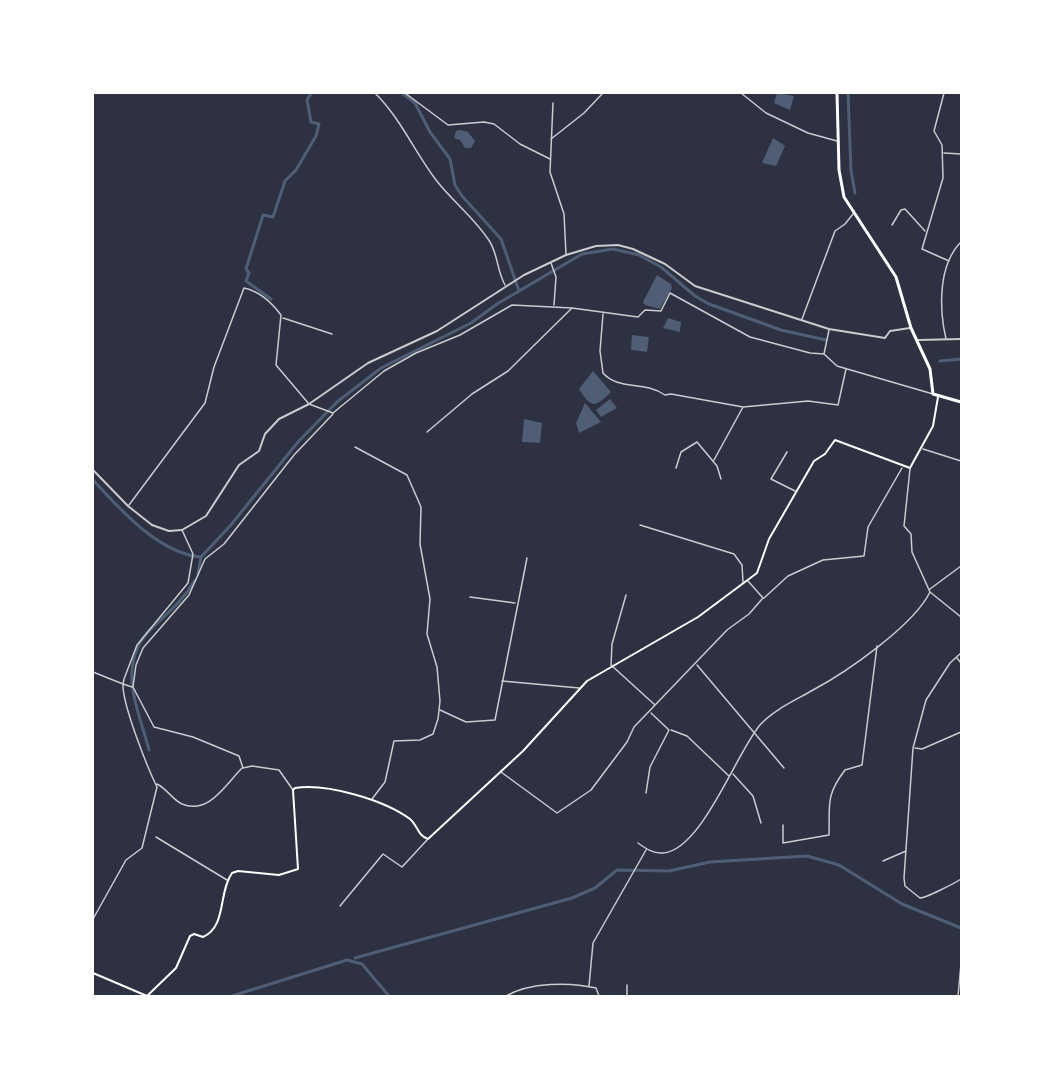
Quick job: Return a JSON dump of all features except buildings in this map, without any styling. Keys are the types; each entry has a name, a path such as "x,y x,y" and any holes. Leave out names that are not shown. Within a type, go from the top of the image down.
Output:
{"main road":[{"path":"837,93 841,185 853,214 890,264 902,293 910,328 918,340 930,369 933,394 961,402"},
{"path":"93,973 144,996 151,994 176,968 190,936 194,934 203,937 215,928 232,873 238,871 279,875 298,869 293,790 315,786 330,788 371,801 405,816 417,827 422,836 428,839 501,772 579,688 611,665 640,652 698,617 757,573 769,538 817,457 825,454 833,442 838,439 902,468 910,468 936,416 938,396"}],"street":[{"path":"375,93 395,115 434,177 487,236 507,285"},
{"path":"405,93 448,125 484,122 494,124 520,144 550,159"},
{"path":"550,139 584,113 603,93"},
{"path":"741,93 766,113 792,123 808,133 838,141"},
{"path":"944,93 934,131 944,153 940,195 926,231 923,250 949,261"},
{"path":"553,103 550,171 564,214 566,255"},
{"path":"944,153 961,154"},
{"path":"892,225 901,210 905,209 926,231"},
{"path":"802,320 835,231 853,214"},
{"path":"946,340 942,315 944,283 949,261 961,242"},
{"path":"93,470 128,506 155,526 169,531 182,530 206,516 238,465 259,451 265,434 279,419 309,404 347,375 437,331 516,280 566,255 596,246 618,245 633,249 666,264 695,286 830,329 885,338 890,332 910,328"},
{"path":"551,263 556,277 554,306"},
{"path":"128,506 205,403 214,367 244,288 252,289 273,304 283,318 332,334"},
{"path":"243,768 240,756 193,737 154,727 132,687 142,648 189,595 205,560 224,544 299,449 333,413 384,371 460,334 512,305 554,306 639,317 645,310 658,312 670,293 750,337 810,353 824,354 837,366 933,394"},
{"path":"428,432 471,394 508,371 572,308"},
{"path":"603,312 600,357 603,373 616,384 649,386 664,395 671,394 743,406 808,401 838,405 846,369"},
{"path":"283,318 276,365 309,404 333,413"},
{"path":"824,354 830,329"},
{"path":"918,340 961,339"},
{"path":"713,461 743,406"},
{"path":"676,468 681,452 696,442 713,461 721,479"},
{"path":"355,447 407,475 418,499 423,570 430,599 427,634 437,667 439,709 436,728 429,738 394,741 385,782 371,801"},
{"path":"922,448 961,461"},
{"path":"787,452 771,479 796,492"},
{"path":"501,772 557,812 591,790 627,742 634,727 696,665 727,630 749,614 788,576 823,560 864,556 868,527 902,468"},
{"path":"910,468 905,530 911,534 912,552 930,591 961,616"},
{"path":"640,525 734,554 742,565 743,582"},
{"path":"182,530 193,554 193,561 183,590 137,645 123,684 133,725 152,779 169,791 180,804 196,807 213,800 243,768 252,766 279,770 293,790"},
{"path":"439,709 466,722 492,722 527,558"},
{"path":"638,843 646,849 664,853 686,840 699,826 755,732 765,720 826,683 877,646 915,616 930,591 961,566"},
{"path":"747,580 763,598"},
{"path":"626,595 612,644 611,665 655,706"},
{"path":"470,597 516,603"},
{"path":"783,825 783,843 829,835 827,804 844,770 862,765 877,646"},
{"path":"961,653 926,700 914,748 904,882 917,896 926,898 943,886 961,879"},
{"path":"956,657 961,663"},
{"path":"696,665 784,768"},
{"path":"93,672 132,687"},
{"path":"502,681 579,688"},
{"path":"650,712 669,730 687,736 730,777"},
{"path":"646,793 650,767 669,730"},
{"path":"914,748 922,749 961,732"},
{"path":"732,774 753,796 761,823"},
{"path":"93,919 126,860 142,848 157,784"},
{"path":"156,837 228,880"},
{"path":"340,906 383,854 402,867 428,839"},
{"path":"589,986 592,943 620,899 646,849"},
{"path":"883,861 906,851"},
{"path":"958,996 961,964"},
{"path":"506,996 522,988 581,984 596,988 599,996"},
{"path":"627,985 627,996"}],"water":[{"path":"777,93 794,96 790,110 774,103"},
{"path":"456,131 468,132 475,141 471,148 465,148 460,140 454,138"},
{"path":"773,138 785,146 776,166 762,163"},
{"path":"657,275 671,284 672,288 660,309 645,305 643,302"},
{"path":"668,318 681,322 680,332 663,328"},
{"path":"632,335 649,337 647,352 631,350"},
{"path":"593,371 611,392 594,404 587,400 579,389"},
{"path":"610,399 617,408 601,417 596,410"},
{"path":"585,403 601,422 579,433 576,423"},
{"path":"524,419 542,423 540,443 522,442"}],"waterway":[{"path":"271,299 246,281 249,273 246,269 263,215 273,217 285,181 296,170 316,136 319,124 311,122 307,100 311,93"},
{"path":"402,93 415,103 430,132 450,159 455,185 462,196 501,239 519,291"},
{"path":"848,93 851,171 855,193"},
{"path":"198,574 201,557 230,526 298,442 337,402 381,368 471,323 497,304 582,254 613,249 639,255 661,267 695,296 709,304 781,330 826,340"},
{"path":"940,361 961,359"},
{"path":"93,480 128,516 155,539 185,554 201,557"},
{"path":"149,750 133,689 134,659 139,645 149,631 180,601 195,580"},
{"path":"355,958 572,898 595,888 617,870 669,871 710,862 807,856 839,865 902,904 961,928"},
{"path":"232,996 347,960 362,964 389,996"}]}
